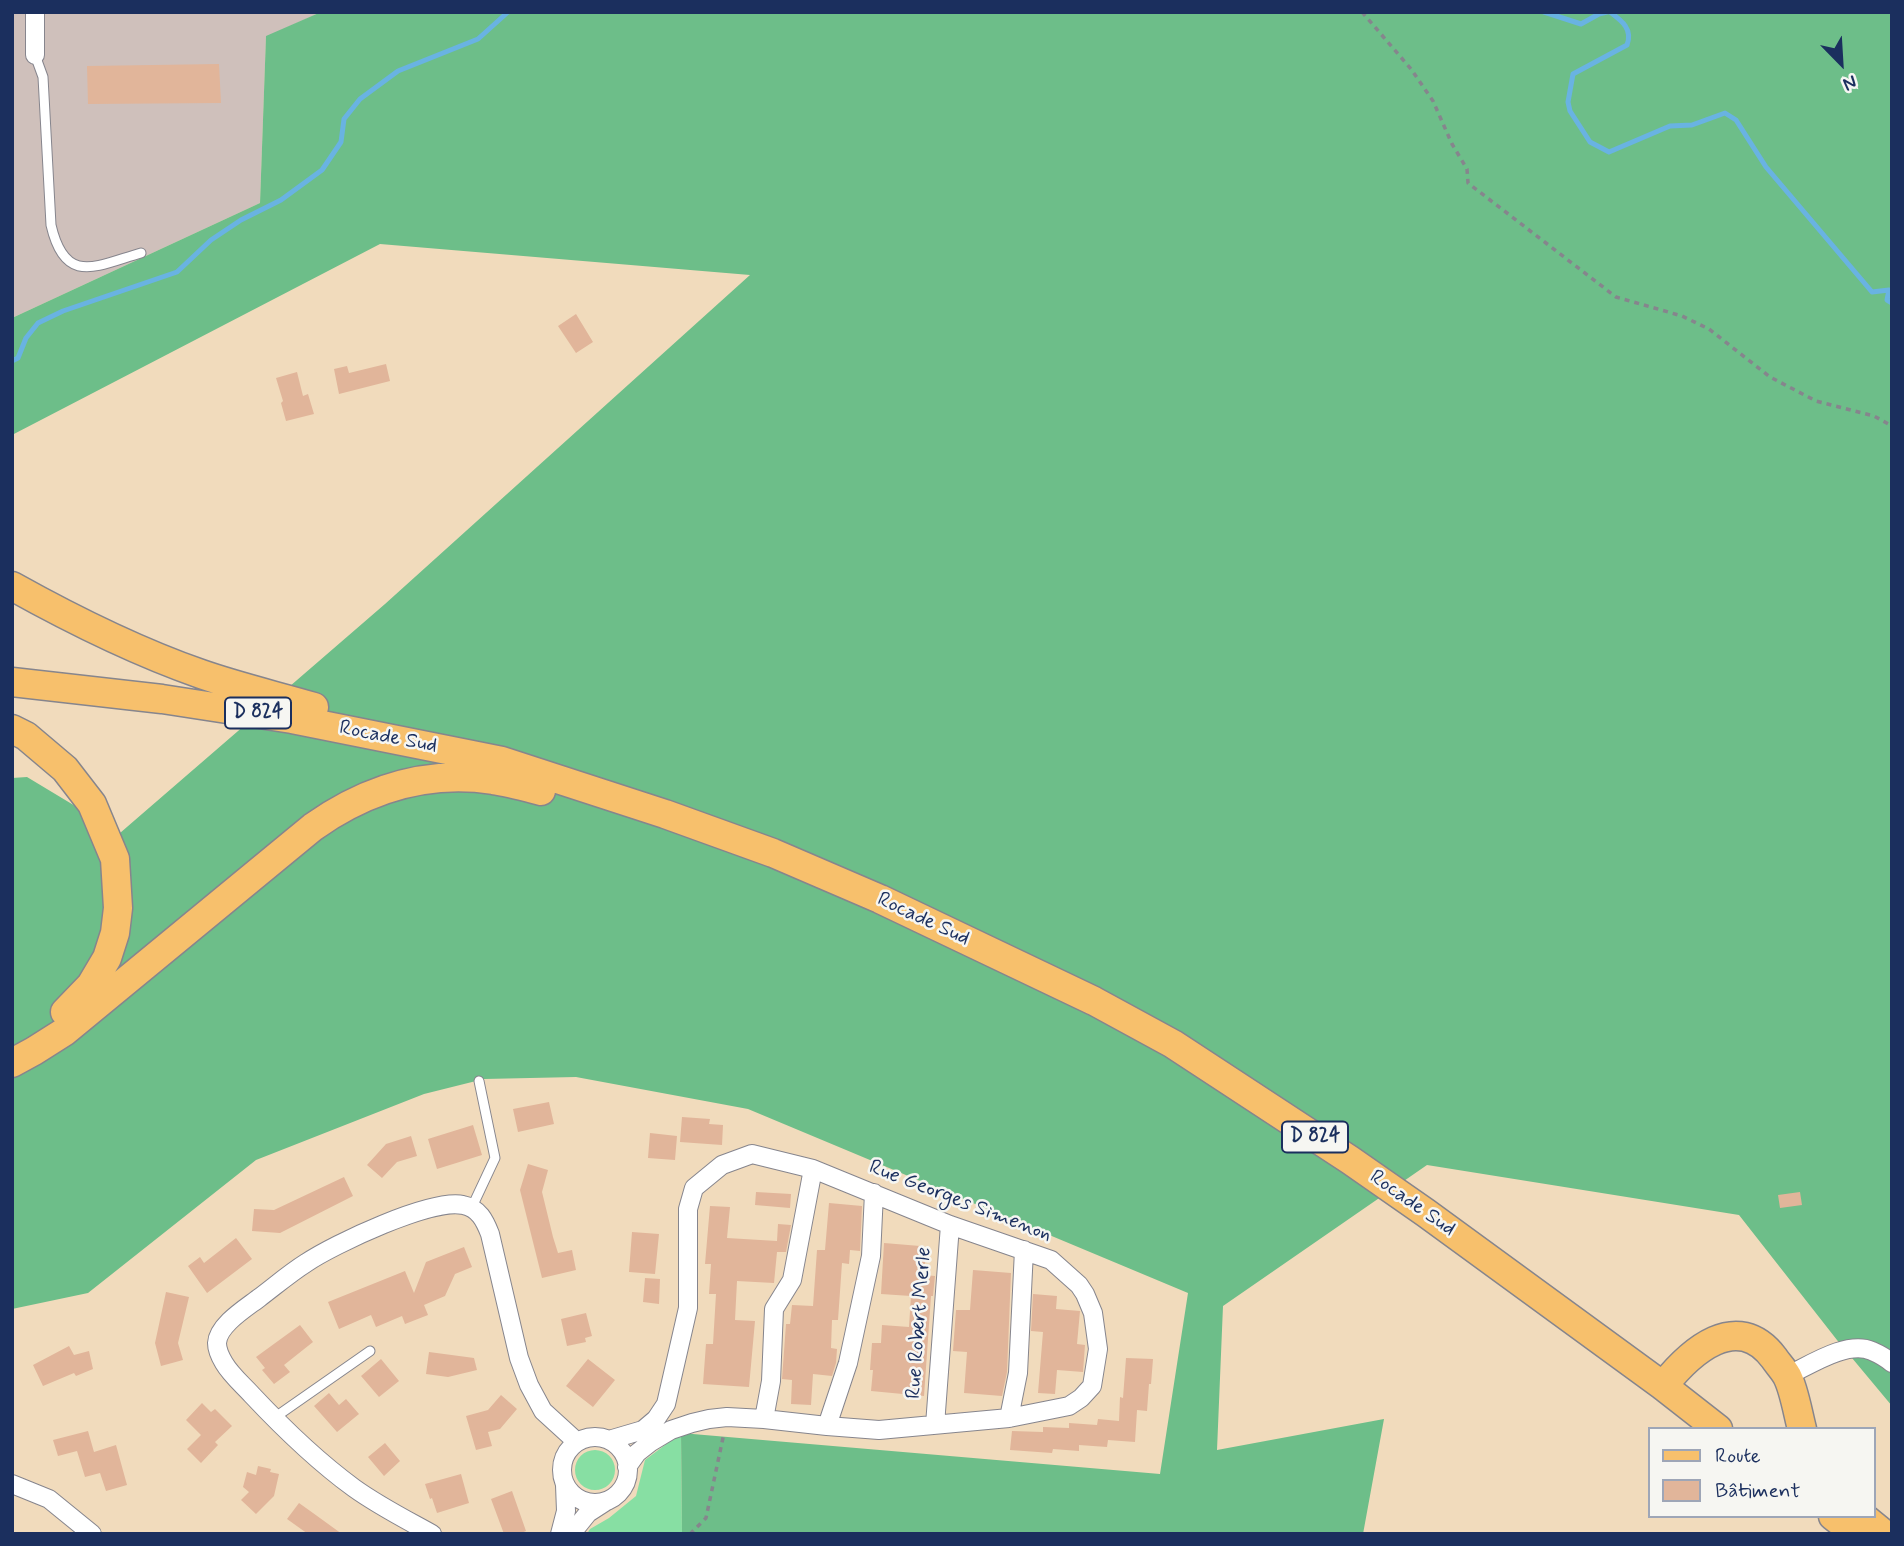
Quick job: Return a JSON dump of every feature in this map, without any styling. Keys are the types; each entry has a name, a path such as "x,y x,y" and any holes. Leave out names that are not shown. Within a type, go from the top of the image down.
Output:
{"main road":[{"path":"12,586 113,640 203,675 502,761"},
{"name":"Rocade Sud","path":"12,682 162,699 292,719 502,761 665,814 773,853 880,899 1094,1002 1173,1044 1394,1190 1715,1427"},
{"path":"12,729 26,736 65,769 92,804 115,859 118,908 107,958 92,985 50,1024 12,1043"},
{"path":"12,1063 88,1013 199,919 335,811 391,786 421,780 456,777 493,780 562,796 880,899"},
{"path":"1663,1386 1703,1345 1725,1337 1744,1337 1767,1349 1787,1376 1801,1427"},
{"path":"1836,1518 1856,1534"},
{"path":"1864,1518 1884,1534"}],"street":[{"path":"35,12 35,55"},
{"name":"Rue Georges Simenon","path":"609,1440 643,1430 656,1419 666,1404 688,1308 688,1209 694,1188 722,1165 752,1154 813,1169 950,1225 1051,1260 1079,1285 1096,1322 1098,1349 1092,1386 1082,1398 1069,1406 1009,1418 879,1430 727,1417 671,1430 637,1453 627,1467"},
{"path":"764,1419 771,1381 774,1309 792,1280 813,1169"},
{"path":"827,1426 848,1363 871,1256 874,1193"},
{"path":"432,1534 384,1508 352,1486 274,1418 224,1364 217,1343 220,1332 235,1316 307,1262 367,1231 438,1206 453,1204 472,1207 483,1219 490,1234 519,1358 529,1385 543,1411 577,1442"},
{"name":"Rue Robert Merle","path":"935,1425 950,1225"},
{"path":"1009,1418 1018,1373 1024,1250"},
{"path":"1787,1376 1835,1353 1852,1348 1870,1349 1892,1363"},
{"path":"571,1534 588,1514 621,1491 627,1467 619,1448 609,1440 593,1437 577,1442 564,1457 562,1476 565,1485 570,1493 586,1503 605,1502"},
{"path":"12,1484 49,1499 92,1534"},
{"path":"560,1534 566,1511 565,1485"}],"lane":[{"path":"35,55 43,77 51,225 56,245 64,258 74,265 92,267 141,253"},
{"path":"472,1207 495,1158 479,1081"},
{"path":"274,1418 370,1351"}],"path":[{"path":"1362,12 1411,69 1433,101 1452,144 1467,169 1468,183 1616,297 1682,316 1709,329 1770,377 1816,401 1874,416 1892,426"},
{"path":"690,1534 706,1518 727,1417"}],"shaded area":[{"path":"12,12 321,12 266,37 260,203 12,318"}],"green space":[{"path":"321,12 1892,12 1892,1406 1739,1215 1427,1165 1223,1306 1217,1450 1384,1419 1363,1534 682,1534 681,1433 1160,1474 1188,1293 748,1109 576,1077 484,1079 424,1094 256,1160 88,1293 12,1309 12,778 27,777 120,833 385,604 750,275 380,244 12,435 12,318 260,203 266,36"},
{"path":"681,1433 682,1534 587,1534 590,1529 609,1518 636,1496 645,1460"},
{"path":"595,1450 603,1451 609,1456 614,1462 614,1478 609,1484 603,1489 595,1490 587,1489 581,1484 576,1478 575,1470 576,1462 581,1456 587,1451"}],"building":[{"path":"219,64 221,103 88,104 87,66"},
{"path":"576,314 593,342 576,353 558,326"},
{"path":"386,364 390,381 339,394 334,369 347,366 349,373"},
{"path":"297,372 303,396 308,394 314,414 286,421 276,378"},
{"path":"549,1102 554,1124 518,1132 513,1109"},
{"path":"682,1117 710,1119 709,1124 723,1125 722,1145 680,1142"},
{"path":"473,1125 482,1155 437,1169 428,1139"},
{"path":"650,1133 677,1136 675,1160 648,1158"},
{"path":"411,1136 417,1156 397,1162 382,1178 367,1165 386,1144"},
{"path":"528,1164 548,1170 542,1192 553,1237 558,1253 572,1250 576,1270 542,1278 520,1190"},
{"path":"344,1177 353,1196 280,1233 252,1231 254,1209 274,1210"},
{"path":"756,1192 791,1194 790,1208 755,1205"},
{"path":"1800,1192 1802,1205 1780,1208 1778,1195"},
{"path":"829,1203 862,1206 860,1251 850,1250 849,1264 842,1263 838,1320 832,1320 831,1348 837,1349 832,1376 813,1374 811,1405 791,1404 792,1380 782,1379 786,1324 790,1324 792,1305 813,1306 817,1250 825,1250"},
{"path":"710,1206 730,1207 727,1238 777,1241 778,1224 791,1225 786,1252 777,1252 774,1283 737,1281 735,1320 755,1321 749,1387 703,1384 706,1344 713,1344 716,1294 709,1294 711,1264 705,1264"},
{"path":"632,1232 659,1234 655,1274 629,1272"},
{"path":"236,1238 252,1259 207,1293 188,1266 200,1257 204,1263"},
{"path":"884,1243 920,1246 919,1261 925,1261 924,1275 935,1276 931,1296 924,1396 871,1391 872,1343 881,1343 882,1325 909,1327 911,1296 881,1294"},
{"path":"464,1247 472,1267 455,1274 445,1296 424,1305 428,1315 405,1324 402,1316 376,1327 371,1315 339,1329 328,1302 405,1271 414,1293 426,1262"},
{"path":"973,1270 1011,1273 1007,1372 1002,1396 964,1393 967,1352 953,1351 956,1310 970,1310"},
{"path":"645,1278 660,1279 659,1304 643,1302"},
{"path":"166,1292 189,1297 178,1343 183,1360 161,1366 155,1343"},
{"path":"1033,1294 1057,1296 1056,1309 1080,1311 1077,1344 1085,1345 1083,1372 1057,1370 1055,1394 1038,1393 1043,1332 1031,1331"},
{"path":"586,1313 592,1336 585,1338 586,1342 567,1346 561,1319"},
{"path":"300,1325 313,1342 284,1365 290,1372 274,1384 262,1370 265,1368 256,1357"},
{"path":"69,1346 74,1355 89,1351 93,1369 76,1376 74,1373 43,1386 33,1365"},
{"path":"429,1352 474,1358 477,1370 448,1377 426,1374"},
{"path":"1126,1358 1153,1359 1147,1411 1137,1410 1135,1442 1108,1440 1107,1447 1079,1445 1079,1451 1053,1449 1052,1453 1010,1450 1012,1431 1043,1432 1043,1427 1069,1428 1069,1423 1097,1425 1098,1419 1119,1421"},
{"path":"381,1359 399,1381 379,1397 361,1376"},
{"path":"588,1359 615,1380 593,1407 566,1386"},
{"path":"329,1393 339,1405 346,1399 359,1414 337,1432 314,1406"},
{"path":"501,1395 517,1409 500,1429 488,1432 492,1446 476,1450 466,1416 488,1410"},
{"path":"202,1403 211,1412 215,1409 232,1426 215,1442 218,1445 201,1463 187,1449 201,1435 186,1420"},
{"path":"88,1431 94,1452 116,1445 127,1485 106,1491 100,1473 85,1477 77,1451 58,1456 53,1440"},
{"path":"385,1443 400,1461 384,1476 368,1457"},
{"path":"258,1466 279,1474 274,1496 256,1514 241,1500 249,1492 243,1487 247,1472 256,1475"},
{"path":"461,1474 469,1503 437,1513 425,1484"},
{"path":"512,1491 526,1531 504,1534 491,1499"},
{"path":"299,1503 342,1534 308,1534 287,1519"}],"waterway":[{"path":"12,361 18,358 26,338 38,323 63,311 177,272 211,240 241,220 281,200 322,170 341,142 344,119 360,99 398,71 478,39 508,12"},
{"path":"1544,12 1581,24 1607,12"},
{"path":"1610,12 1627,30 1627,45 1573,74 1568,102 1570,111 1590,142 1609,152 1670,126 1692,125 1725,113 1736,120 1766,167 1872,292 1889,290 1887,300 1892,303"}]}
